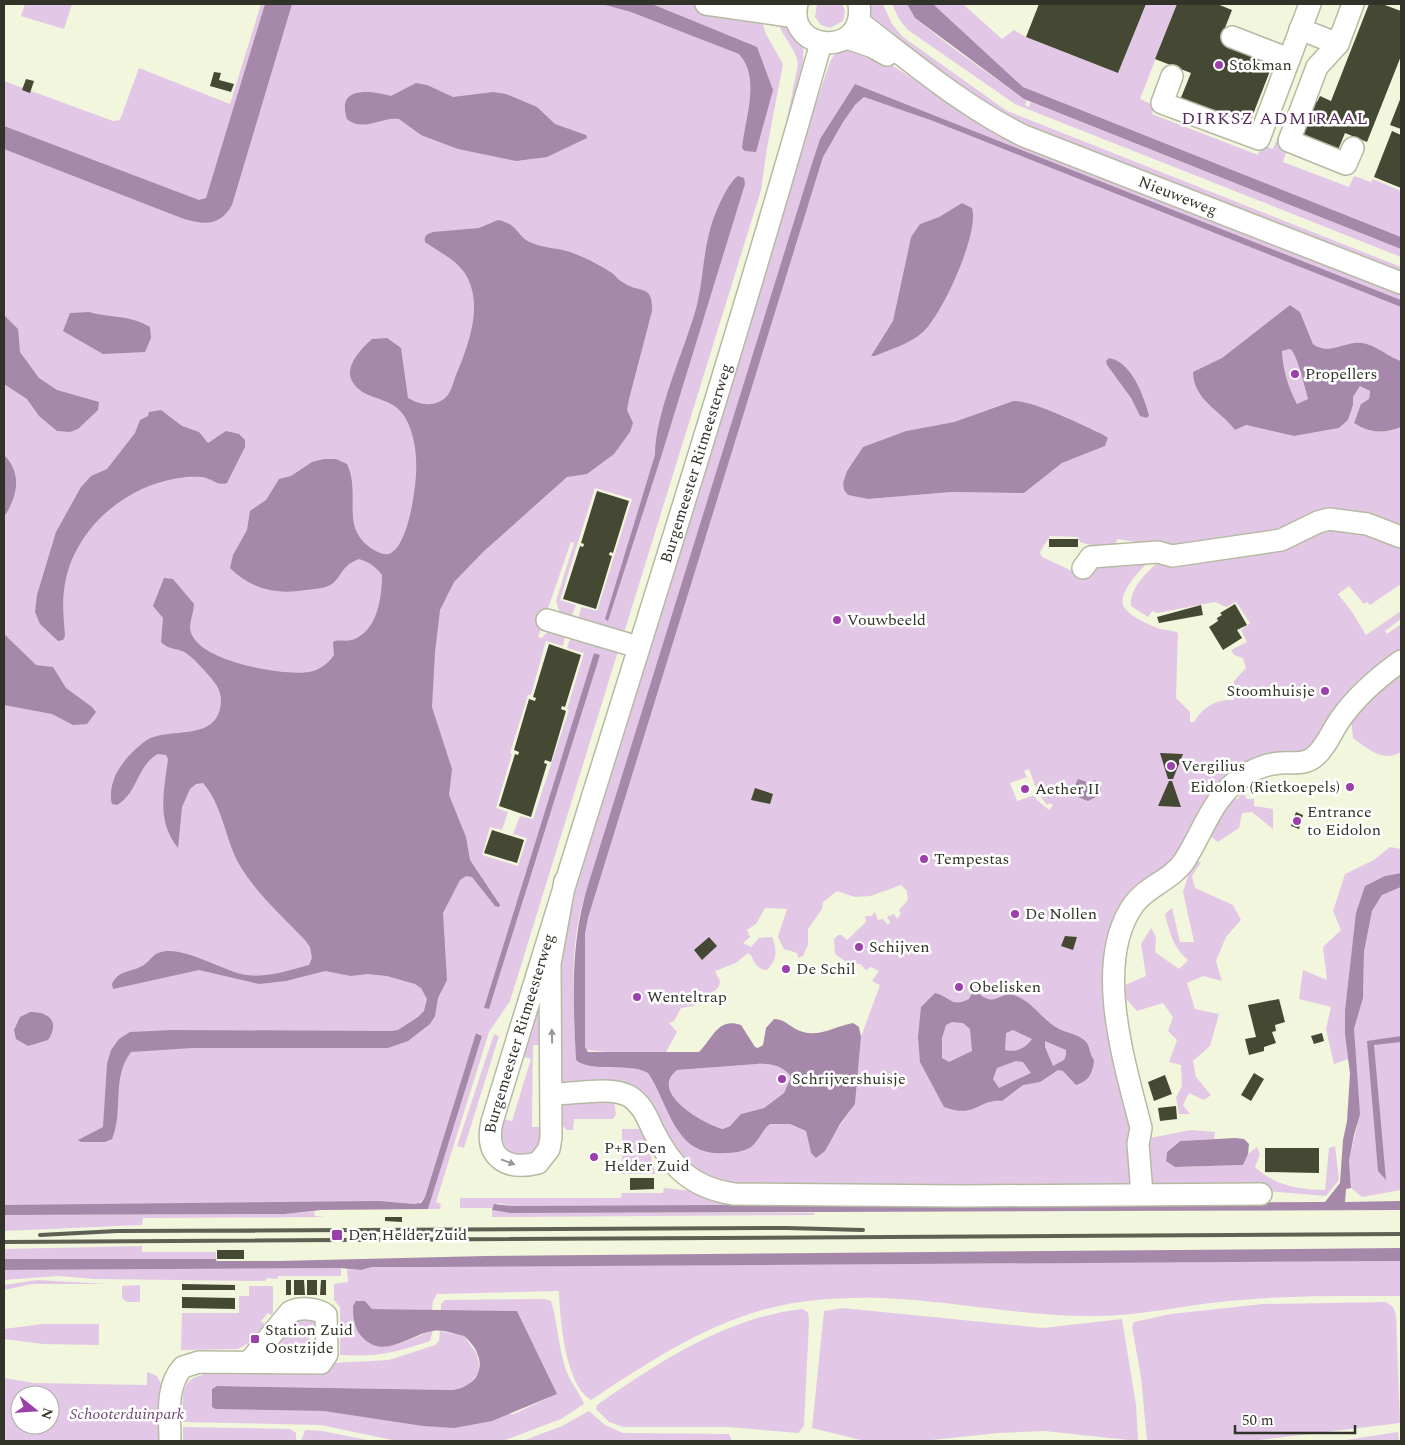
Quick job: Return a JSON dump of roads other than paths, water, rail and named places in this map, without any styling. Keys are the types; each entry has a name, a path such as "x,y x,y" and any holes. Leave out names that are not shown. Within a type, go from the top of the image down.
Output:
{"street":[{"path":"706,4 796,10 805,34 821,43 835,43 855,21"},
{"path":"1172,76 1162,103 1259,139 1310,4"},
{"path":"1353,4 1338,44 1317,67 1289,141 1346,164 1353,148"},
{"name":"Nieuweweg","path":"855,21 960,98 999,123 1024,136 1401,283"},
{"path":"1298,34 1338,44"},
{"path":"1232,37 1289,59"},
{"name":"Burgemeester Ritmeesterweg","path":"565,881 550,964 551,1137 544,1157 538,1164 522,1166 502,1161 496,1156 491,1148 492,1122 565,881 784,176 821,43"},
{"path":"1083,568 1091,557 1158,552 1172,556 1280,540 1318,522 1329,519 1366,524 1401,537"},
{"path":"547,620 638,647"},
{"path":"1142,1194 1138,1144 1141,1128 1118,1026 1114,974 1117,940 1126,917 1135,903 1145,893 1176,872 1185,861 1214,806 1235,782 1256,768 1269,764 1299,763 1313,758 1352,704 1376,679 1401,661"},
{"path":"552,1094 588,1093 605,1090 628,1096 641,1106 660,1143 686,1174 696,1183 715,1191 734,1194 961,1196 1260,1194"},
{"path":"170,1441 171,1393 174,1380 183,1367 199,1362 249,1362"}],"railway":[{"path":"40,1235 117,1231 787,1228 863,1230"},
{"path":"4,1242 1401,1234"}],"place":[{"name":"Stokman","path":"1219,65"},
{"name":"Propellers","path":"1295,374"},
{"name":"Vouwbeeld","path":"837,620"},
{"name":"Stoomhuisje","path":"1325,691"},
{"name":"Vergilius","path":"1171,766"},
{"name":"Eidolon (Rietkoepels)","path":"1350,787"},
{"name":"Aether II","path":"1025,789"},
{"name":"Entrance to Eidolon","path":"1297,821"},
{"name":"Tempestas","path":"924,859"},
{"name":"De Nollen","path":"1015,914"},
{"name":"Schijven","path":"859,947"},
{"name":"De Schil","path":"786,969"},
{"name":"Obelisken","path":"959,987"},
{"name":"Wenteltrap","path":"637,997"},
{"name":"Schrijvershuisje","path":"782,1079"},
{"name":"P+R Den Helder Zuid","path":"594,1157"},
{"name":"Den Helder Zuid","path":"337,1235"},
{"name":"Station Zuid Oostzijde","path":"255,1339"}],"district":[{"name":"DIRKSZ ADMIRAAL","path":"1275,118"}],"park label":[{"name":"Schooterduinpark","path":"127,1414"}]}
